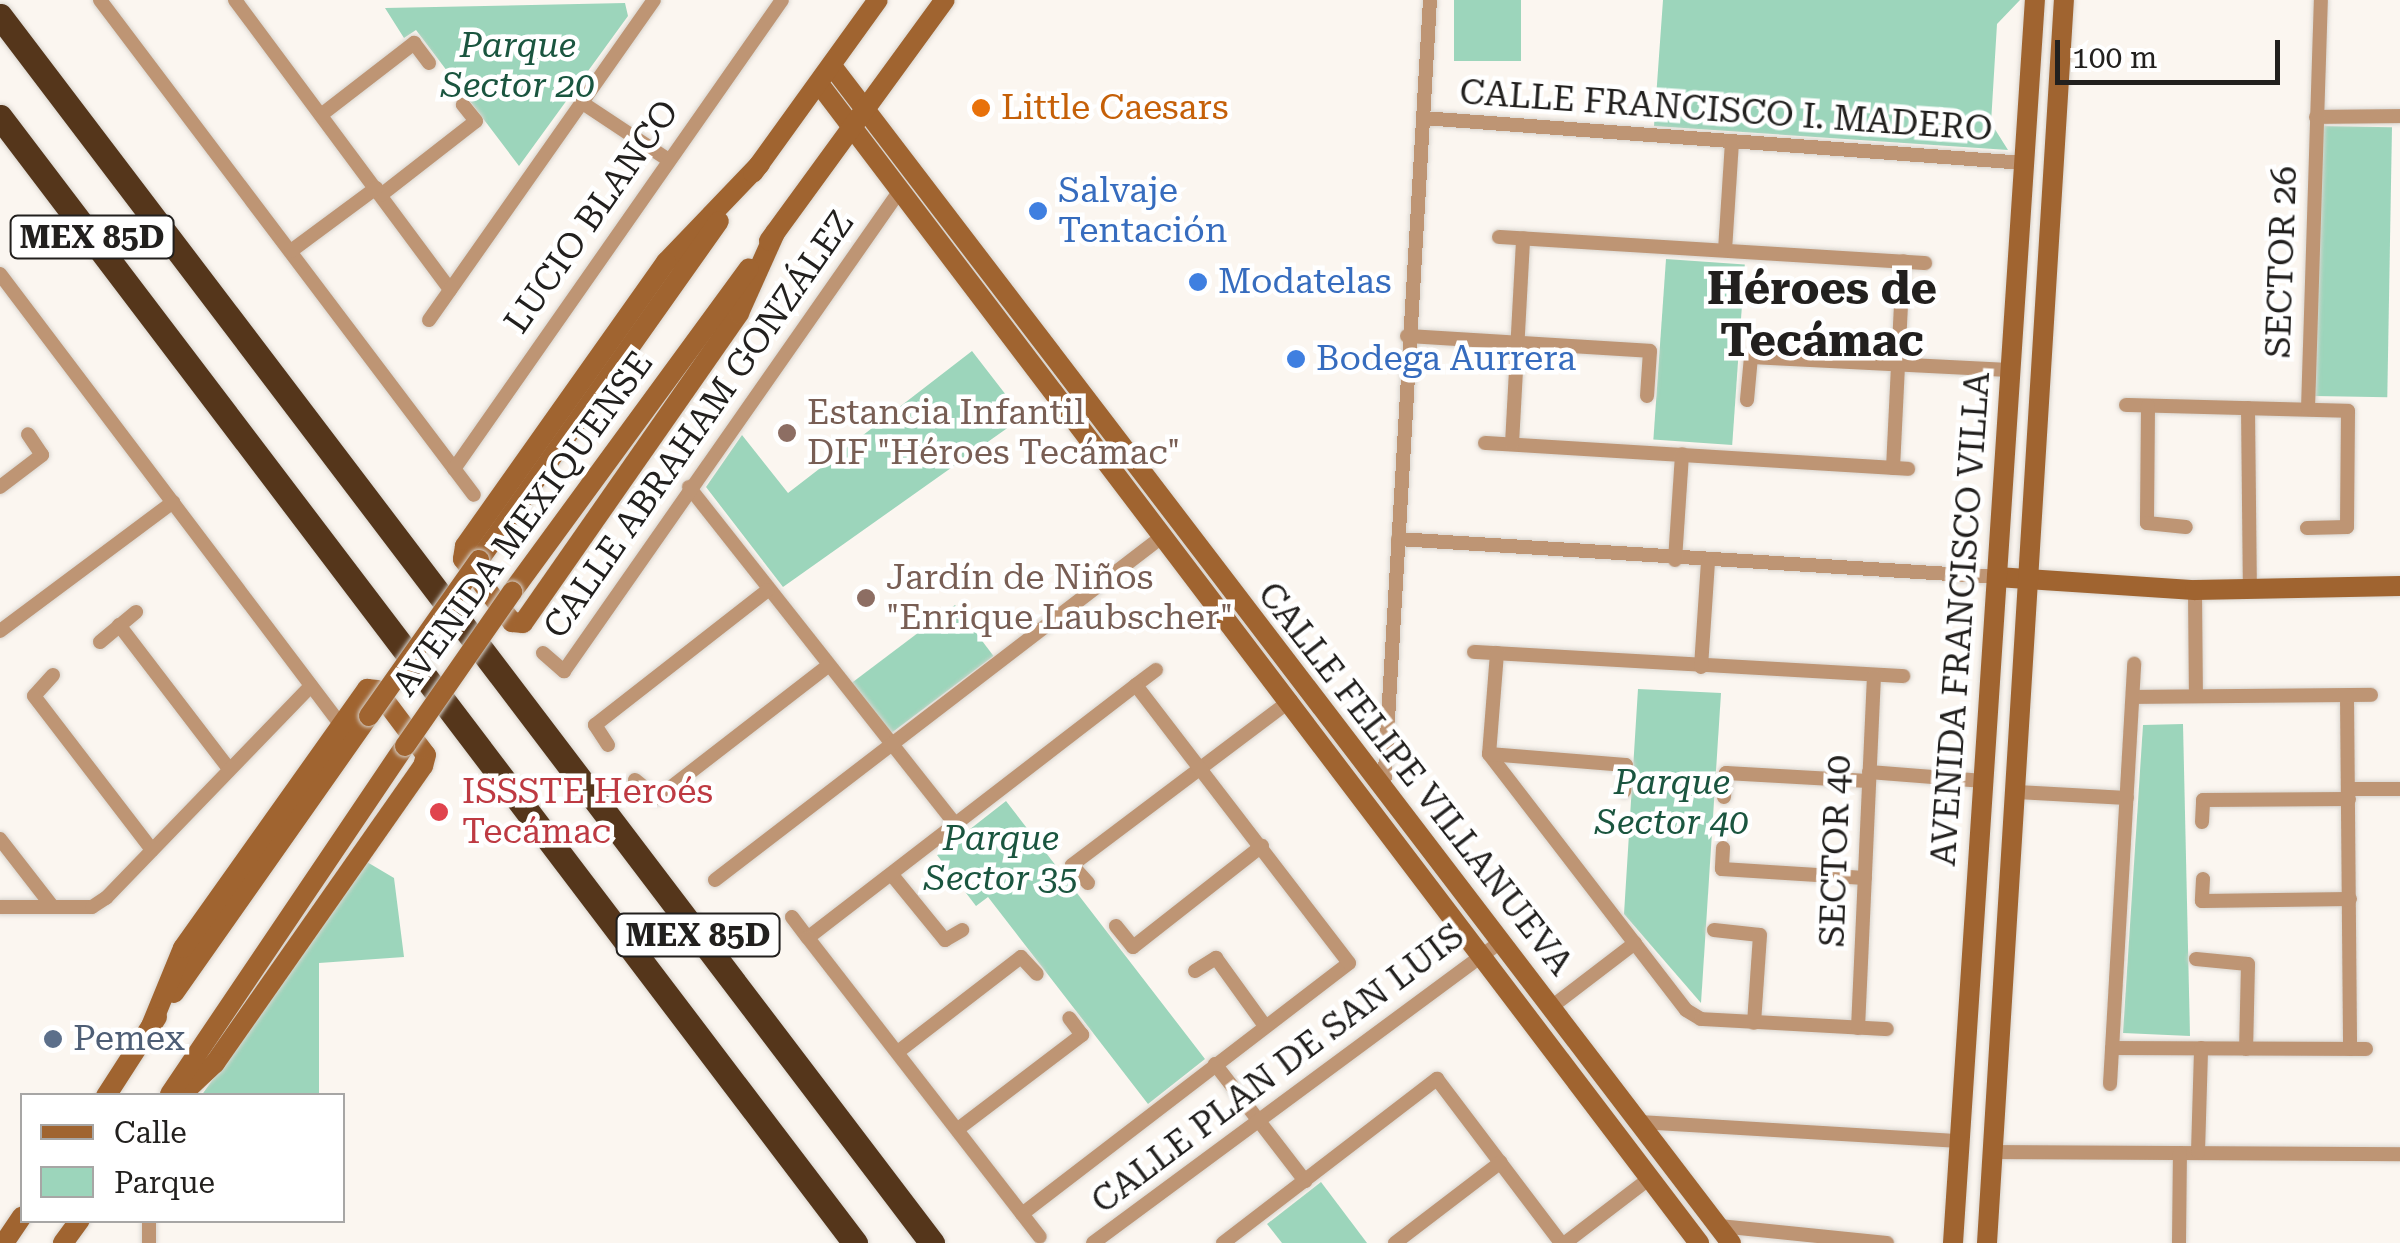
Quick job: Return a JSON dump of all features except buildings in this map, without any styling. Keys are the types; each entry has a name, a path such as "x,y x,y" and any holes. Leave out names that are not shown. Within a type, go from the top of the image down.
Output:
{"highway":[{"name":"MEX 85D","path":"0,16 932,1243"},
{"name":"MEX 85D","path":"0,117 855,1243"}],"main road":[{"name":"AVENIDA MEXIQUENSE","path":"108,1093 478,560 878,0"},
{"name":"AVENIDA MEXIQUENSE","path":"170,1093 512,592 944,0"},
{"name":"AVENIDA FRANCISCO VILLA","path":"1954,1243 2035,0"},
{"name":"AVENIDA FRANCISCO VILLA","path":"1987,1243 2064,0"},
{"name":"CALLE FELIPE VILLANUEVA","path":"832,66 901,190 1290,700 1312,714 1384,793 1699,1243"},
{"name":"CALLE FELIPE VILLANUEVA","path":"820,84 859,118 1491,949 1550,1008 1725,1234"},
{"path":"760,164 666,262 465,546 464,559 512,622 523,624 739,313 775,233"},
{"path":"1997,577 2027,586 2195,590 2400,586"},
{"path":"151,1026 183,948 341,725 372,688 426,761 215,1063 183,1093"},
{"path":"4,1243 20,1219"}],"street":[{"path":"100,0 474,495"},
{"path":"235,0 450,290"},
{"path":"429,320 654,0"},
{"name":"LUCIO BLANCO","path":"454,469 667,159 782,0"},
{"path":"1384,793 1407,336 1430,0"},
{"name":"SECTOR 26","path":"2308,409 2321,0"},
{"path":"321,115 414,43 429,63"},
{"path":"582,102 667,159"},
{"path":"291,252 476,121 462,105"},
{"name":"SECTOR 26","path":"2316,117 2400,116"},
{"name":"CALLE FRANCISCO I. MADERO","path":"1423,118 2024,162"},
{"path":"1725,250 1732,141"},
{"name":"CALLE ABRAHAM GONZÁLEZ","path":"543,653 564,671 901,190"},
{"path":"1500,237 1925,263"},
{"path":"1512,444 1523,238"},
{"path":"1486,443 1900,468 1898,365 1903,262"},
{"path":"0,274 341,725"},
{"path":"1407,336 1650,350 1647,396"},
{"path":"1747,400 1751,357 2009,370"},
{"name":"SECTOR 26","path":"2126,405 2348,411 2347,528 2307,528"},
{"path":"2148,406 2147,523 2186,527"},
{"name":"SECTOR 26","path":"2248,408 2250,590"},
{"path":"0,487 42,455 28,434"},
{"path":"1675,560 1682,454"},
{"path":"690,487 956,825"},
{"path":"0,631 173,502"},
{"path":"715,880 1163,536"},
{"path":"1398,540 1997,577"},
{"path":"1702,667 1708,562"},
{"path":"608,745 595,725 768,590"},
{"path":"2195,590 2196,696"},
{"path":"100,642 136,612"},
{"path":"120,625 229,768"},
{"path":"1474,652 1902,676"},
{"path":"1497,653 1488,754 1694,1016 1887,1029"},
{"path":"2110,1084 2134,664"},
{"path":"635,780 657,798 828,666"},
{"path":"808,938 1156,670"},
{"path":"53,675 34,696 152,850"},
{"name":"SECTOR 40","path":"1858,1028 1874,676"},
{"path":"1022,1214 1349,963 1136,685"},
{"path":"0,907 92,907 311,686"},
{"path":"2134,696 2371,695"},
{"path":"2112,1048 2358,1049 2350,899 2347,696"},
{"path":"1088,882 1072,866 1290,700"},
{"path":"1488,754 1626,765 1624,791"},
{"path":"1724,797 1726,772 1984,781"},
{"path":"2202,822 2202,800 2400,789"},
{"path":"2017,792 2127,798"},
{"path":"0,839 52,906"},
{"path":"1116,926 1133,947 1262,846"},
{"path":"1723,848 1722,869 1865,878"},
{"path":"892,875 942,937 962,930"},
{"path":"2203,879 2202,901 2350,899"},
{"path":"792,917 1040,1237"},
{"path":"1714,930 1760,934 1754,1023"},
{"path":"1550,1008 1635,943"},
{"name":"CALLE PLAN DE SAN LUIS","path":"1094,1243 1491,949"},
{"path":"899,1052 1022,957 1037,974"},
{"path":"1196,971 1216,958 1265,1026"},
{"path":"2196,959 2248,964 2246,1049"},
{"path":"958,1129 1082,1035 1069,1018"},
{"path":"2198,1152 2201,1048"},
{"path":"1215,1064 1305,1181"},
{"path":"1224,1243 1437,1079 1563,1243 1650,1178"},
{"path":"1638,1122 1960,1141"},
{"path":"1993,1152 2400,1154"},
{"path":"2180,1152 2180,1243"},
{"path":"1396,1243 1502,1162"},
{"path":"1725,1234 1887,1243"}],"green space":[{"path":"1454,0 1521,0 1521,61 1454,61"},
{"path":"1663,0 2020,0 1997,24 1991,123 2008,150 1654,126"},
{"name":"Parque Sector 20","path":"625,3 628,16 519,166 416,30 404,38 385,8"},
{"path":"2319,126 2392,127 2387,397 2314,396"},
{"path":"1666,259 1745,265 1732,445 1653,440"},
{"path":"972,351 1023,417 783,587 706,487 742,435 788,493"},
{"path":"955,605 994,656 888,736 850,684"},
{"name":"Parque Sector 40","path":"1638,689 1721,693 1701,1003 1624,914"},
{"path":"2183,724 2190,1036 2123,1033 2143,725"},
{"name":"Parque Sector 35","path":"1006,801 1205,1059 1148,1104 988,897 976,906 937,855"},
{"path":"367,862 394,878 404,957 319,963 319,1093 203,1093"},
{"path":"1321,1182 1367,1243 1282,1243 1267,1224"}],"place":[{"name":"Little Caesars","path":"981,108"},
{"name":"Salvaje Tentación","path":"1038,211"},
{"name":"Modatelas","path":"1198,282"},
{"name":"Bodega Aurrera","path":"1296,359"},
{"name":"Estancia Infantil DIF \"Héroes Tecámac\"","path":"787,433"},
{"name":"Jardín de Niños \"Enrique Laubscher\"","path":"866,598"},
{"name":"ISSSTE Heroés Tecámac","path":"439,812"},
{"name":"Pemex","path":"53,1039"}],"district":[{"name":"Héroes de Tecámac","path":"1822,315"}]}
